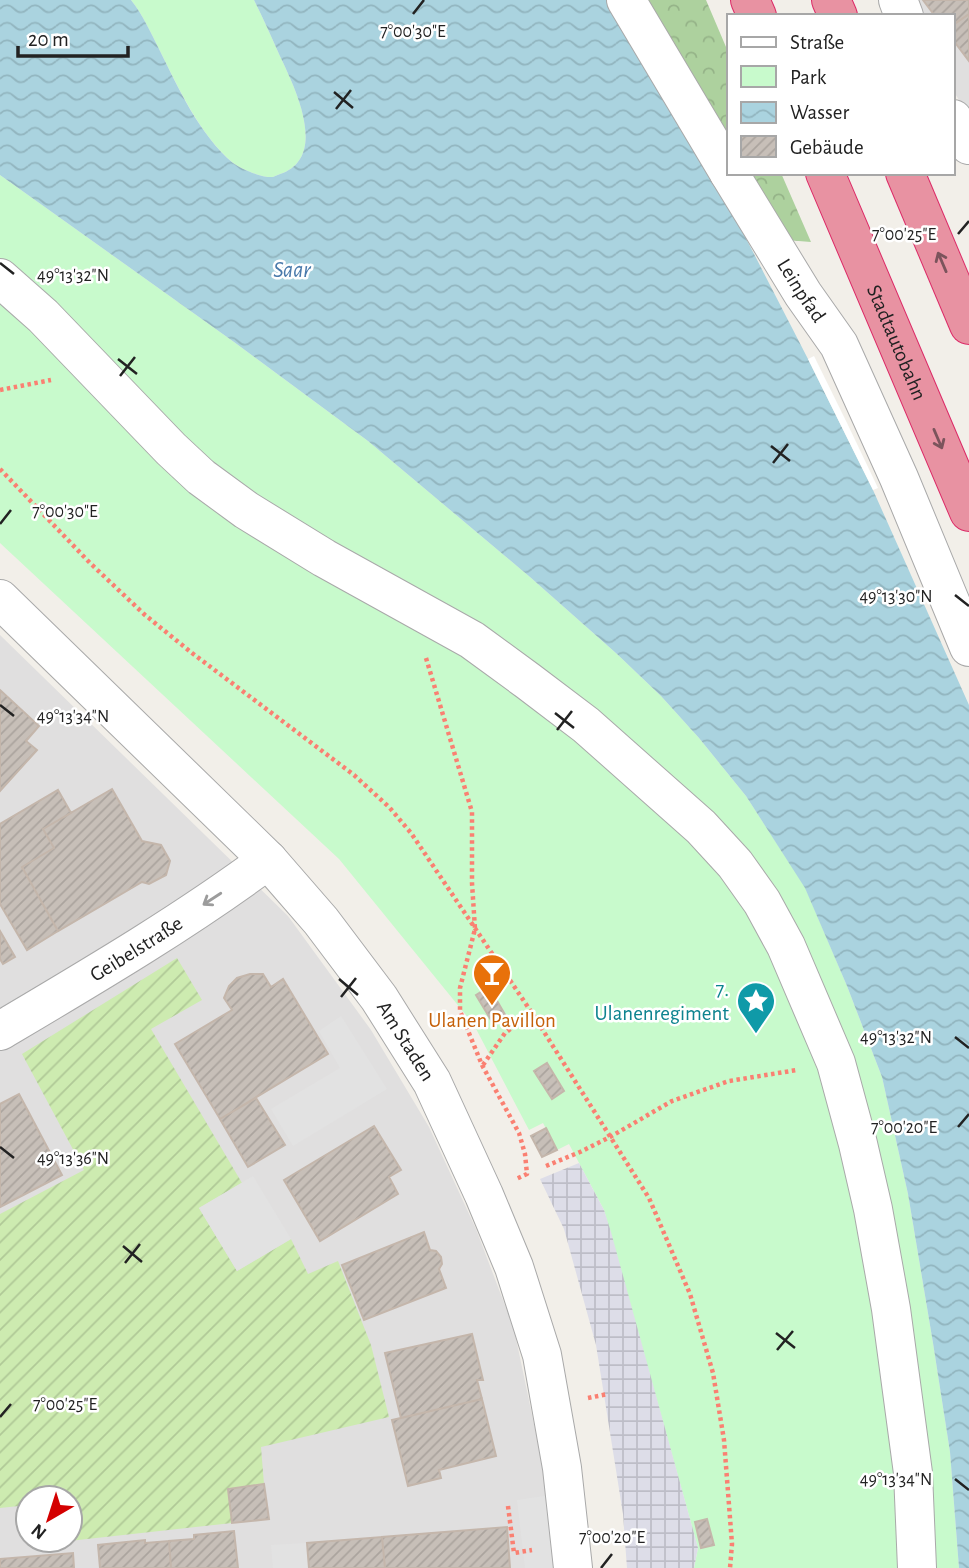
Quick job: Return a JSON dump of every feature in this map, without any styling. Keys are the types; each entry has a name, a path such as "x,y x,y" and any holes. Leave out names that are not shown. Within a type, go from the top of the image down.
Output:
{"highway":[{"name":"Stadtautobahn","path":"826,175 969,512"},
{"path":"906,175 969,324"}],"street":[{"name":"Leinpfad","path":"626,0 727,170"},
{"path":"955,122 969,145"},
{"name":"Leinpfad","path":"730,175 803,294 839,345 863,415 899,478 969,647"},
{"path":"0,278 43,316 201,477 257,517 324,558 472,640 586,725 701,827 762,902 786,946 836,1063 861,1157 891,1309 914,1472 917,1568"},
{"name":"Am Staden","path":"0,599 268,860 321,921 379,998 432,1082 514,1267 542,1355 562,1468 573,1568"},
{"name":"Geibelstraße","path":"0,1031 115,963 268,860"}],"path":[{"path":"0,469 90,563 145,615 354,775 389,807 411,834 532,1013 649,1198 690,1294 713,1373 724,1440 732,1544 730,1568"},
{"path":"411,607 472,812 475,929 460,988 460,1011 482,1065 519,1133 527,1174"},
{"path":"482,1065 505,1033 532,1013"},
{"path":"546,1166 610,1137 672,1101 729,1081 836,1063"},
{"path":"508,1506 514,1553 522,1552"}],"shaded area":[{"path":"911,0 969,0 969,117 955,93 955,14 917,14"},
{"path":"0,635 288,916 371,1030 429,1127 476,1229 514,1329 543,1467 553,1568 0,1568"},
{"path":"341,1016 387,1089 293,1146 271,1109 340,1068 319,1031"},
{"path":"579,1163 604,1210 611,1232 698,1548 694,1568 627,1568 623,1514 596,1345 564,1229 540,1179"},
{"path":"253,1176 291,1239 237,1271 199,1208"},
{"path":"565,1493 573,1568 525,1568 517,1500"},
{"path":"307,1543 309,1568 273,1568 271,1545"}],"green space":[{"path":"131,0 254,0 292,83 304,118 304,151 297,164 283,173 268,177 241,168 221,152 191,111 147,24"},
{"path":"641,0 706,0 727,49 727,143"},
{"path":"0,175 368,441 617,654 661,696 746,796 805,887 882,1077 908,1194 933,1343 950,1452 959,1568 694,1568 698,1548 604,1210 569,1144 557,1150 543,1123 529,1130 474,1025 339,859 0,543"},
{"path":"747,175 782,175 811,242 786,240"},
{"path":"177,958 202,1000 151,1029 242,1183 199,1208 237,1271 291,1239 308,1274 338,1261 371,1345 389,1417 261,1447 264,1484 228,1489 232,1523 84,1539 84,1484 14,1484 14,1506 0,1508 0,1214 84,1170 22,1054"}],"water":[{"name":"Saar","path":"0,0 131,0 147,24 191,110 210,139 233,163 258,175 273,177 297,164 304,151 306,135 299,100 254,0 608,0 715,178 808,359 873,490 969,705 969,1568 959,1568 950,1452 933,1343 908,1194 882,1077 805,888 746,796 661,696 617,654 368,441 0,175"}],"pier":[{"path":"814,356 878,488 873,490 808,359"}],"building":[{"path":"923,0 969,0 969,14 955,24 955,14 934,14"},
{"path":"969,14 969,61 955,43 955,24"},
{"path":"0,690 39,726 26,741 37,750 0,791"},
{"path":"112,789 142,841 161,845 170,861 166,875 149,884 142,882 58,931 22,867 54,848 43,829"},
{"path":"58,790 71,813 43,829 54,848 22,867 58,931 27,950 0,904 0,824"},
{"path":"0,931 15,957 3,964 0,959"},
{"path":"263,974 271,987 283,979 328,1054 220,1119 175,1044 232,1010 224,998 229,986 237,978"},
{"name":"Ulanen Pavillon","path":"489,987 507,1018 494,1025 476,995"},
{"name":"Ulanen Pavillon","path":"547,1063 564,1091 552,1099 534,1071"},
{"path":"19,1094 62,1175 0,1207 0,1104"},
{"path":"256,1098 285,1145 248,1167 220,1119"},
{"path":"374,1126 401,1170 389,1177 398,1194 320,1241 284,1180"},
{"path":"546,1128 557,1150 542,1157 531,1136"},
{"path":"424,1232 430,1250 436,1251 441,1257 442,1264 439,1269 446,1288 364,1320 342,1265"},
{"path":"472,1334 483,1380 477,1380 482,1399 401,1418 385,1353"},
{"path":"482,1399 496,1456 439,1470 441,1478 408,1486 392,1420"},
{"path":"264,1484 269,1519 232,1523 228,1489"},
{"path":"707,1519 714,1545 701,1548 695,1522"},
{"path":"507,1527 510,1568 385,1568 382,1537"},
{"path":"234,1531 238,1568 171,1568 169,1541 194,1539 194,1535"},
{"path":"382,1537 385,1568 309,1568 307,1543"},
{"path":"145,1540 145,1543 169,1541 171,1568 100,1568 98,1545"},
{"path":"73,1554 74,1568 0,1568 0,1559"}],"place":[{"name":"Ulanen Pavillon","path":"492,1007"},
{"name":"7. Ulanenregiment","path":"756,1035"}]}
